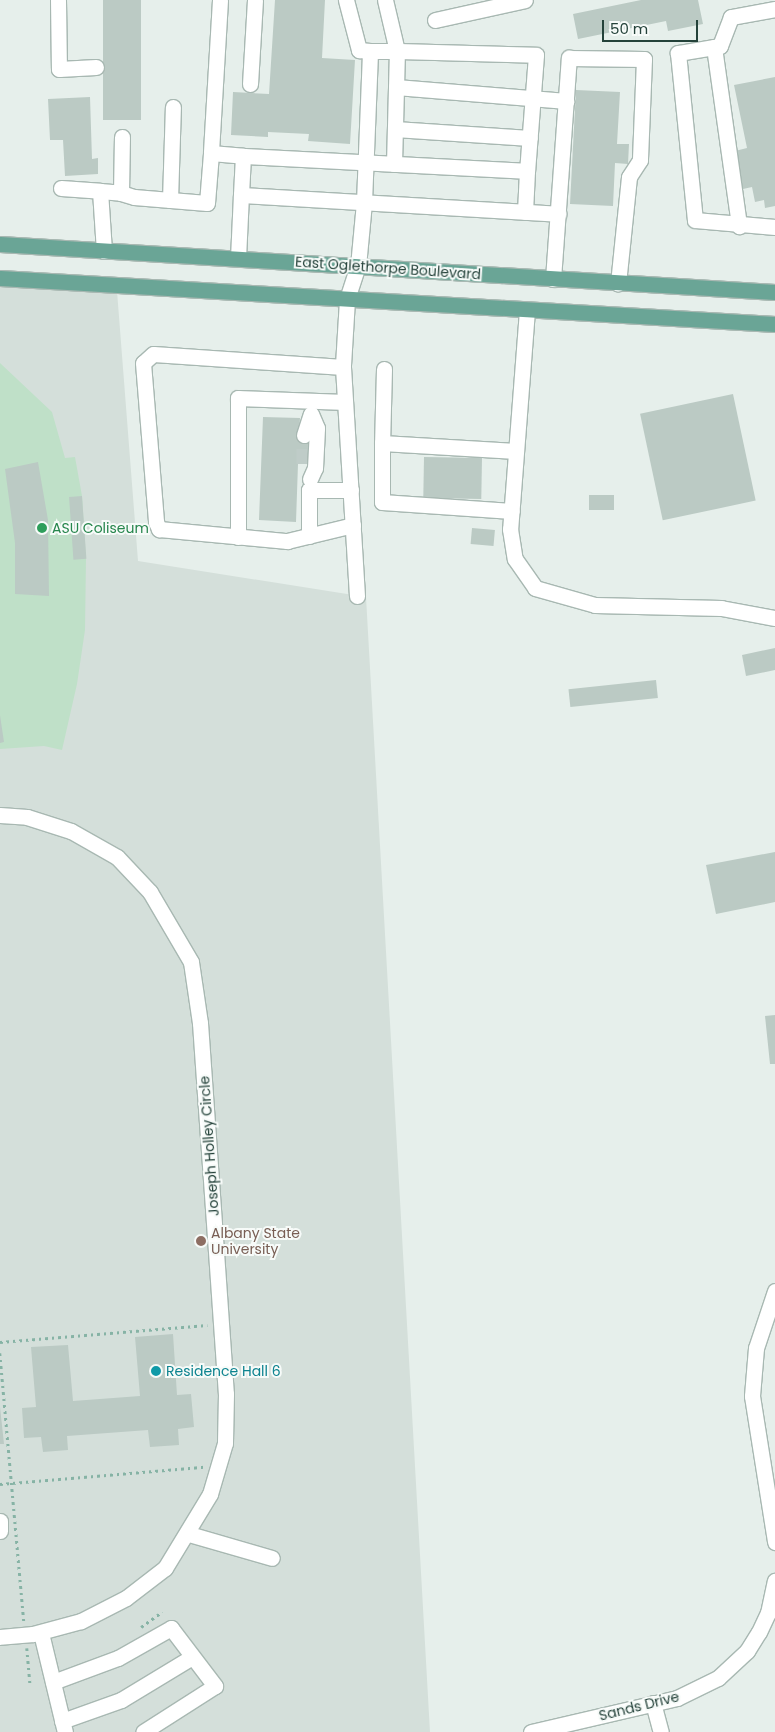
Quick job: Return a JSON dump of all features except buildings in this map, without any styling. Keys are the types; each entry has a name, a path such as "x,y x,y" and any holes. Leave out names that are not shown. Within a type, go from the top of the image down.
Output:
{"main road":[{"name":"East Oglethorpe Boulevard","path":"0,244 775,292"},
{"path":"0,278 775,324"}],"street":[{"path":"58,0 59,69 96,67"},
{"path":"61,188 206,203 211,153 220,0"},
{"path":"250,84 255,0"},
{"path":"346,0 359,50 536,54 525,212"},
{"path":"384,0 397,51 394,164"},
{"path":"435,20 525,0"},
{"path":"775,9 731,17 720,46 678,53 695,220 739,226 775,227"},
{"path":"714,47 739,226"},
{"path":"358,596 343,367 346,299 358,266 364,202 370,51"},
{"path":"553,279 569,58 644,59 640,160 629,177 618,283"},
{"path":"396,87 533,96 566,101"},
{"path":"170,200 173,107"},
{"path":"395,129 530,138"},
{"path":"121,193 122,137"},
{"path":"211,153 527,171"},
{"path":"238,258 243,156"},
{"path":"100,191 104,251"},
{"path":"241,194 558,214"},
{"path":"528,310 512,512 515,559 535,588 595,605 722,608 775,618"},
{"path":"343,367 153,354 146,357 143,363 156,522 159,528 287,541 353,525"},
{"path":"384,369 382,502 512,512"},
{"path":"238,537 238,398 311,407 345,402"},
{"path":"307,435 311,407"},
{"path":"308,474 315,468 317,428 311,407"},
{"path":"382,443 516,451"},
{"path":"308,474 350,490"},
{"path":"308,474 309,536"},
{"name":"Joseph Holley Circle","path":"0,814 27,817 71,831 117,857 150,892 191,962 200,1023 226,1394 225,1443 210,1494 189,1534 165,1568 126,1598 81,1621 41,1633 0,1637"},
{"path":"775,1291 756,1348 752,1388 754,1422 775,1542"},
{"path":"0,1521 0,1531"},
{"path":"189,1534 272,1558"},
{"name":"Sands Drive","path":"532,1732 677,1698 703,1687 735,1664 759,1632 768,1612 775,1581"},
{"path":"53,1682 118,1658 170,1628 215,1686 143,1732"},
{"path":"41,1633 63,1726 121,1700 192,1657"},
{"path":"653,1703 661,1732"}],"path":[{"path":"0,1342 221,1324"},
{"path":"0,1353 30,1684"},
{"path":"0,1484 218,1466"},
{"path":"136,1631 162,1612"},
{"path":"29,1670 49,1666"}],"shaded area":[{"name":"Albany State University","path":"0,283 117,291 138,561 366,597 430,1732 0,1732"}],"green space":[{"name":"ASU Coliseum","path":"0,363 52,412 65,458 75,457 82,496 86,559 85,630 77,684 62,750 44,746 0,749"}],"tunnel":[{"path":"304,435 304,464"}],"place":[{"name":"ASU Coliseum","path":"42,528"},
{"name":"Albany State University","path":"201,1241"},
{"name":"Residence Hall 6","path":"156,1371"}]}
